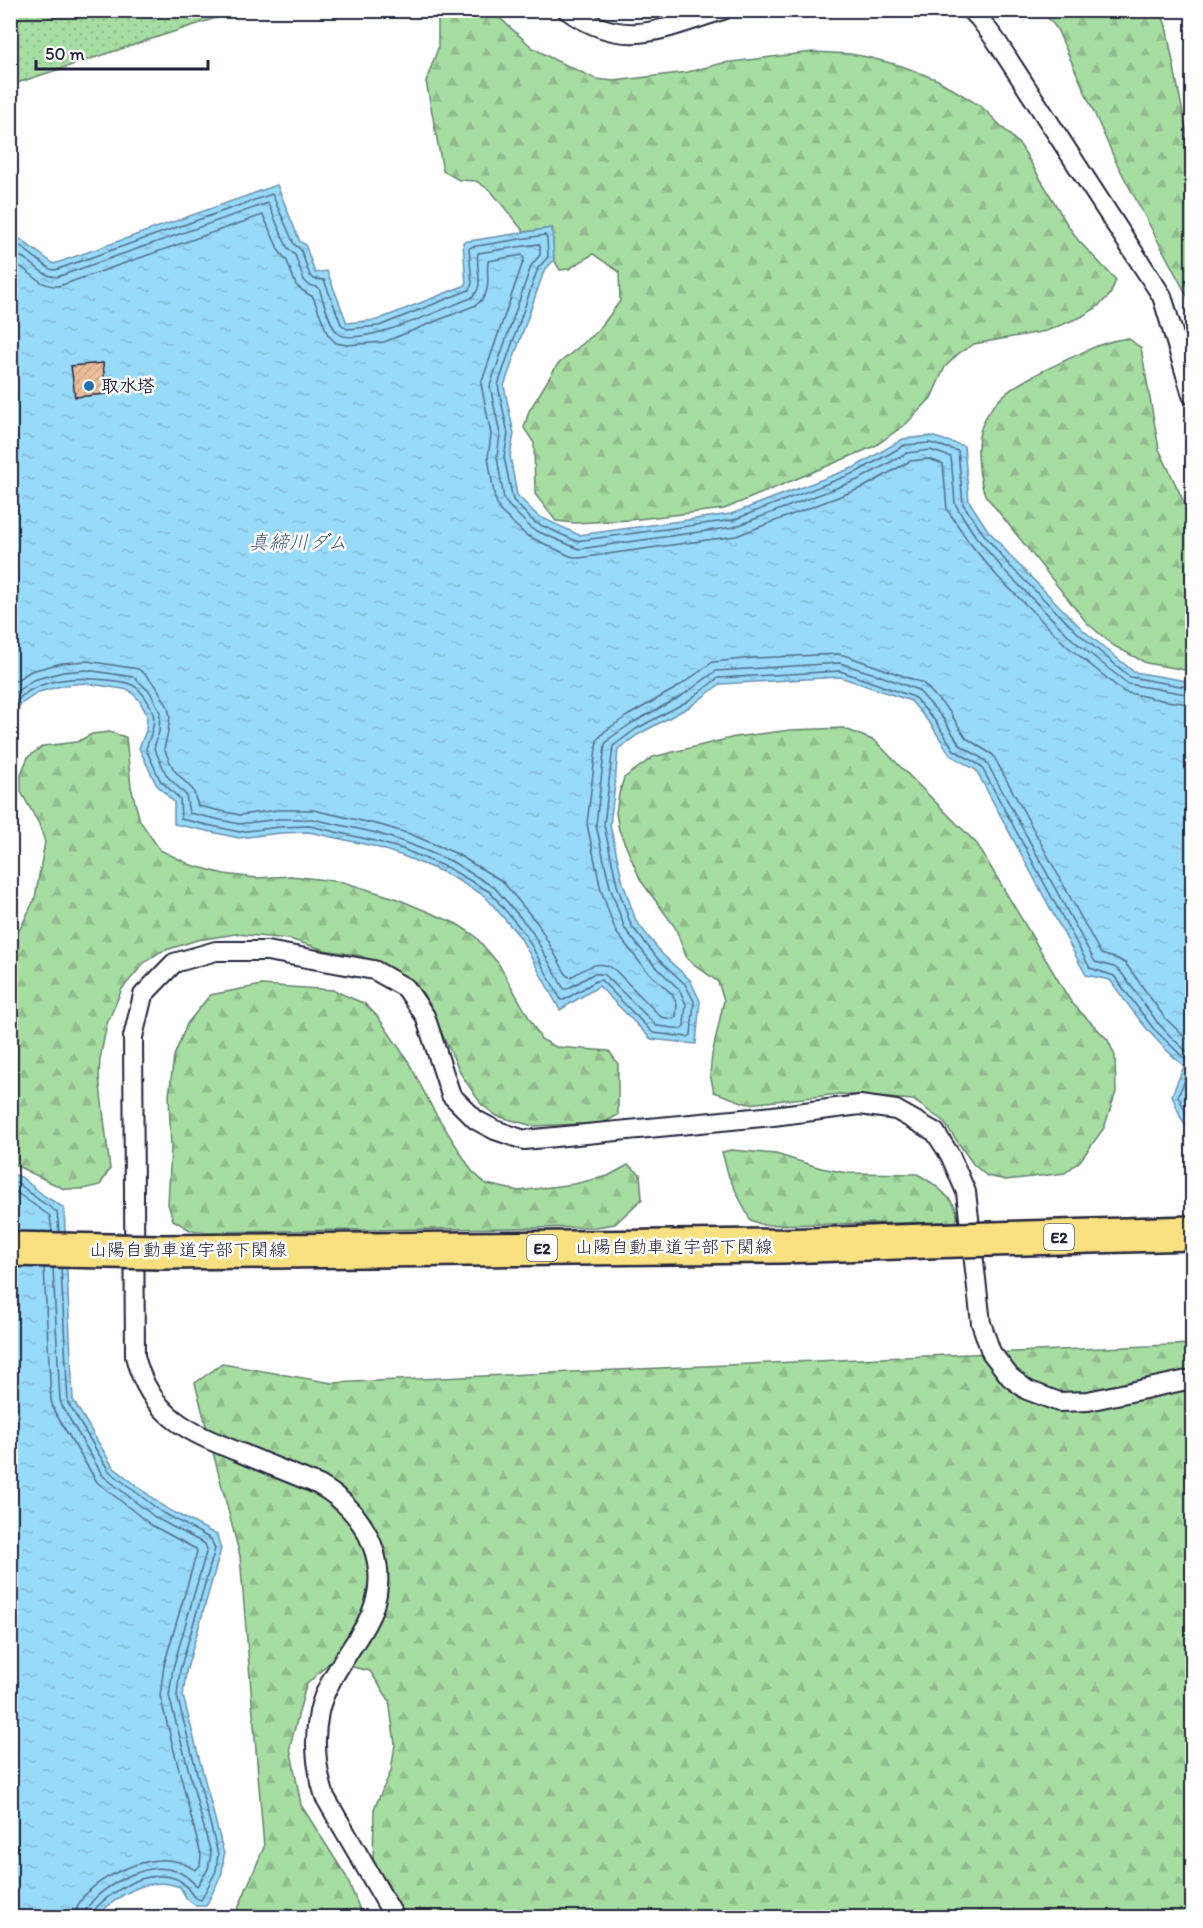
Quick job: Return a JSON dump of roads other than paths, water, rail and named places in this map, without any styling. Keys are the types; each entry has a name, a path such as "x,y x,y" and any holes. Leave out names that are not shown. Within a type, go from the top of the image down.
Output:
{"highway":[{"name":"山陽自動車道宇部下関線","path":"10,1249 159,1252 782,1246 1192,1233"}],"street":[{"path":"567,10 586,24 606,32 630,35 655,31 723,10"},
{"path":"971,10 998,42 1162,296 1192,395"},
{"path":"394,1917 325,1797 318,1778 316,1761 319,1710 329,1685 368,1621 374,1602 378,1581 377,1563 369,1536 358,1517 333,1492 182,1427 162,1409 147,1390 135,1356 133,1037 143,995 174,963 216,951 267,951 374,970 406,988 425,1016 451,1095 476,1120 495,1130 524,1140 773,1116 860,1105 896,1110 935,1132 950,1155 966,1192 981,1323 991,1352 1010,1377 1027,1390 1059,1402 1088,1401 1192,1379"}],"water":[{"name":"真締川ダム","path":"277,185 300,242 305,244 315,273 327,271 347,323 377,320 466,285 463,242 552,228 554,260 544,271 504,386 514,434 510,456 517,495 538,516 579,535 731,514 855,467 903,439 931,436 964,446 969,501 987,529 1083,630 1134,672 1192,682 1192,1137 1180,1116 1172,1095 1184,1066 1153,1036 1110,980 1086,975 976,770 950,755 932,726 911,701 840,677 720,684 691,706 639,734 618,749 610,825 623,883 636,921 663,955 690,980 700,1001 696,1044 651,1039 599,986 560,1010 520,937 485,896 445,873 373,846 309,832 239,838 174,824 174,802 156,784 139,748 146,731 147,715 139,700 129,690 85,683 65,685 39,692 21,704 11,720 11,242 20,239 54,264"},
{"path":"10,1174 21,1177 64,1208 73,1400 113,1467 164,1507 217,1535 221,1549 186,1672 183,1696 224,1854 222,1873 206,1906 196,1906 187,1899 180,1887 156,1883 134,1889 123,1895 95,1917 11,1917"}],"place":[{"name":"取水塔","path":"89,386"}]}
